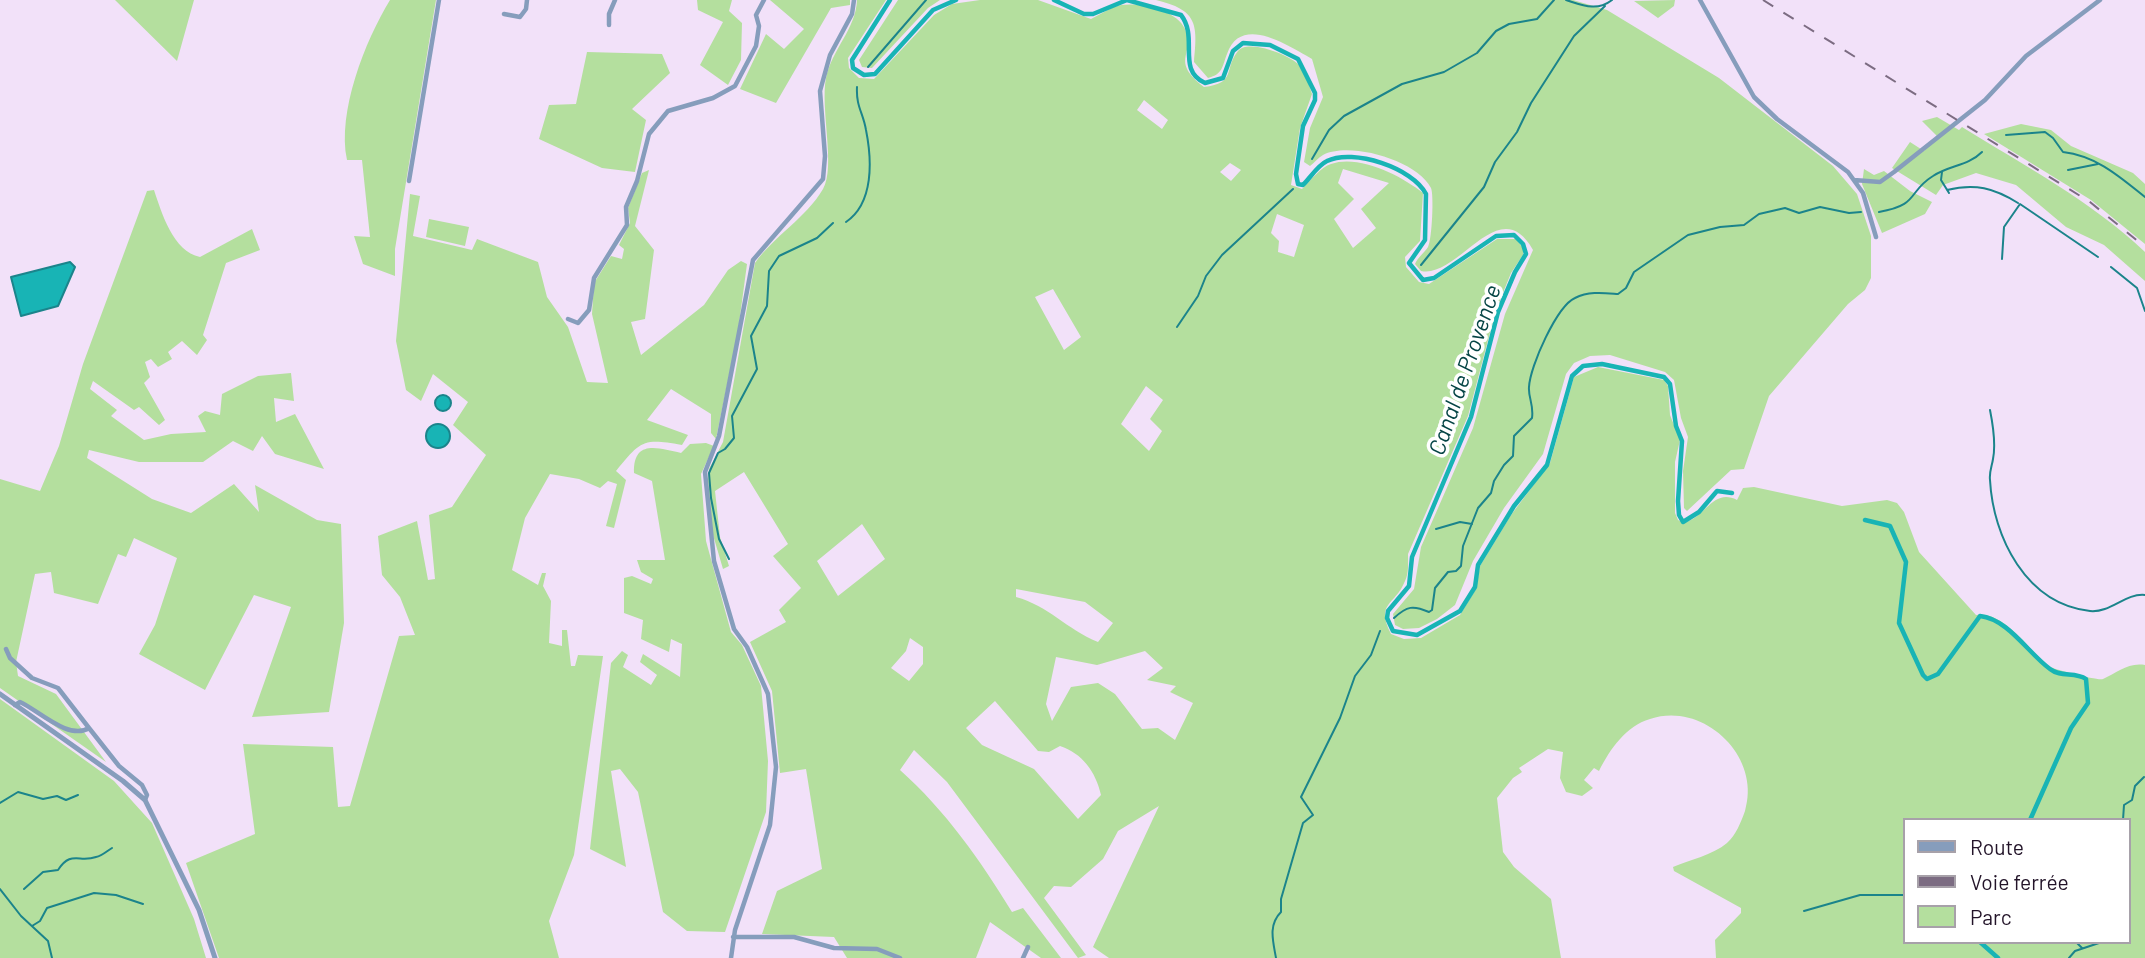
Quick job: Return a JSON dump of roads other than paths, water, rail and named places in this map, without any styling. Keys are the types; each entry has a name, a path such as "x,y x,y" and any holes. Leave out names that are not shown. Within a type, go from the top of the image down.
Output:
{"street":[{"path":"409,181 439,0"},
{"path":"505,14 520,17 526,9 527,0"},
{"path":"609,25 608,14 615,0"},
{"path":"568,319 578,323 589,310 594,278 627,225 626,207 638,181 649,134 656,122 668,111 713,98 735,86 756,46 759,26 756,15 764,0"},
{"path":"731,958 733,937 770,825 776,756 765,684 734,628 720,584 710,538 705,472 719,436 753,260 823,179 825,156 820,91 830,55 852,14 854,0"},
{"path":"1700,0 1754,97 1777,119 1838,163 1854,180 1866,202 1877,237"},
{"path":"1854,180 1880,181 1894,173 1985,100 2026,56 2100,0"},
{"path":"6,649 10,658 32,678 58,688 119,766 144,788 145,800 199,910 215,958"},
{"path":"0,694 123,781 145,800"},
{"path":"15,705 18,702 29,706 70,730 84,731 89,728"},
{"path":"733,937 794,937 834,948 877,949 900,958"},
{"path":"1023,958 1028,947"}],"waterway":[{"name":"Canal de Provence","path":"890,0 852,60 853,68 864,75 875,74 933,10 956,0"},
{"path":"868,67 926,0"},
{"name":"Canal de Provence","path":"1054,0 1084,14 1093,14 1127,0 1181,15 1188,34 1189,62 1196,77 1205,83 1223,78 1233,51 1243,43 1270,45 1298,59 1315,93 1315,100 1303,126 1296,174 1298,184 1303,185 1324,163 1338,158 1366,159 1409,176 1426,194 1425,240 1409,263 1423,280 1434,278 1496,236 1514,235 1523,244 1526,254 1498,312 1471,417 1412,557 1409,586 1388,611 1387,618 1393,631 1417,635 1460,611 1475,587 1478,565 1514,506 1547,465 1572,376 1583,366 1602,364 1664,377 1670,384 1676,426 1682,441 1678,501 1679,515 1683,522 1699,512 1717,491 1732,493"},
{"path":"1312,159 1329,130 1344,116 1402,84 1444,72 1477,53 1496,31 1509,24 1537,19 1554,0"},
{"path":"1566,0 1595,7 1612,0"},
{"path":"1421,265 1484,187 1495,162 1517,132 1531,103 1574,36 1605,6"},
{"path":"846,222 862,204 869,180 868,142 857,87"},
{"path":"2006,135 2045,132 2063,152 2097,163 2145,197"},
{"path":"1879,212 1901,206 1933,176 1971,160 1982,152"},
{"path":"2068,170 2098,164"},
{"path":"1942,172 1941,180 1949,193"},
{"path":"1947,190 1984,188 2018,203"},
{"path":"1177,327 1198,296 1206,276 1222,255 1293,189"},
{"path":"2002,259 2004,227 2020,204 2098,257"},
{"path":"1394,618 1410,608 1429,612 1432,610 1435,588 1448,572 1456,571 1461,566 1463,546 1478,508 1491,493 1494,481 1504,465 1513,456 1514,436 1532,418 1529,387 1534,365 1553,324 1568,303 1586,294 1618,294 1626,288 1634,272 1688,235 1720,227 1744,225 1759,214 1785,208 1799,213 1820,207 1849,213 1861,212"},
{"path":"729,559 719,539 709,473 718,453 734,438 732,416 757,369 751,336 767,306 769,271 779,256 817,238 833,223"},
{"path":"2111,267 2137,288 2145,311"},
{"path":"1990,410 1994,441 1990,477 1998,524 2006,545 2031,582 2048,596 2067,606 2090,611 2105,609 2131,597 2145,595"},
{"name":"Canal de Provence","path":"1865,520 1890,526 1906,562 1899,623 1927,679 1938,674 1980,616 2000,623 2054,672 2086,679 2088,703 2071,728 2031,818"},
{"path":"1436,529 1460,522 1472,524"},
{"path":"1276,958 1272,934 1274,922 1281,912 1281,899 1303,823 1313,815 1301,797 1340,718 1355,676 1371,655 1380,631"},
{"path":"2123,818 2124,805 2132,800 2135,786 2144,777"},
{"path":"0,803 18,792 43,799 57,796 66,800 78,795"},
{"path":"24,889 43,872 58,870 67,860 98,856 112,848"},
{"path":"0,889 21,916 48,941 52,958"},
{"path":"32,926 40,921 47,908 94,893 116,895 143,904"},
{"path":"1804,911 1860,895 1904,895"},
{"name":"Canal de Provence","path":"1982,944 1998,958"},
{"path":"2078,944 2082,948"},
{"path":"2069,958 2075,951 2096,944"}],"railway":[{"path":"1763,0 2090,202 2145,247"}]}
